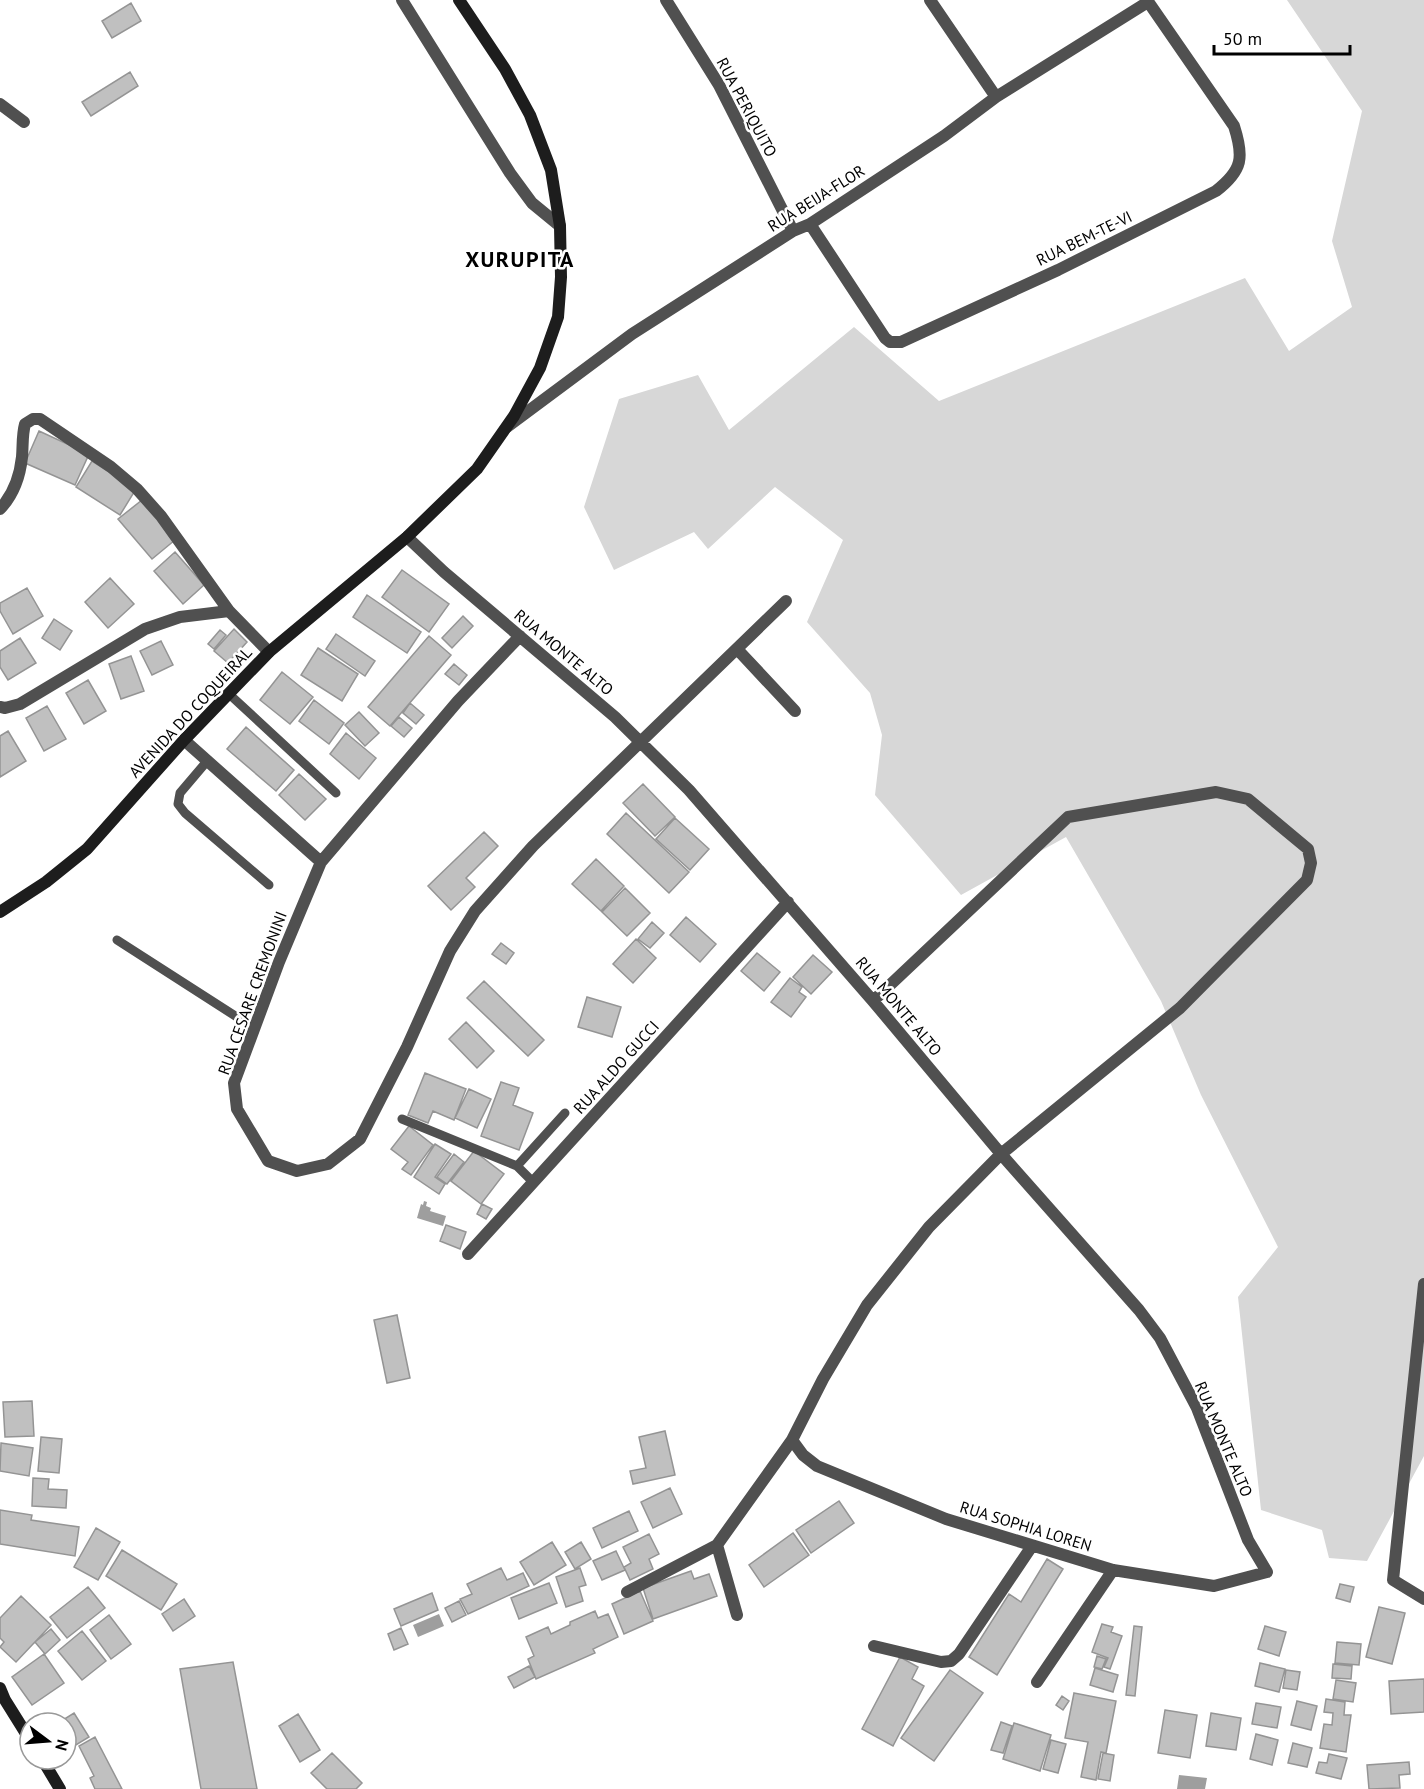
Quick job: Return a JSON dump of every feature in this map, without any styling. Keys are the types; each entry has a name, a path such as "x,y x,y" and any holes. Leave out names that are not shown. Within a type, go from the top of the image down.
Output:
{"main road":[{"name":"AVENIDA DO COQUEIRAL","path":"0,912 46,882 87,849 184,740 269,652 407,537 477,469 505,429 540,368 558,317 561,277 560,226 551,170 530,115 505,69 459,0"},
{"path":"0,1688 18,1721"},
{"path":"49,1771 60,1789"}],"street":[{"path":"402,0 510,173 532,203 560,226"},
{"name":"RUA PERIQUITO","path":"666,0 719,86 793,231"},
{"path":"930,0 996,97"},
{"name":"RUA BEIJA-FLOR","path":"505,429 632,334 793,231 810,224 944,136 996,97 1148,1"},
{"name":"RUA BEM-TE-VI","path":"810,224 885,338 894,343 901,342 1058,270 1216,190 1230,179 1240,162 1239,142 1234,126 1148,1"},
{"path":"0,104 24,122"},
{"path":"0,508 16,484 22,457 22,434 25,424 33,419 40,419 111,467 137,489 161,516 229,611 269,652"},
{"name":"RUA MONTE ALTO","path":"407,537 444,572 615,717 689,790 873,1001 1001,1154 1139,1310 1160,1338 1197,1408 1248,1540 1267,1572"},
{"name":"RUA CESARE CREMONINI","path":"520,636 458,701 321,862 279,962 234,1083 237,1109 268,1161 297,1171 328,1164 360,1139 407,1047 450,951 475,911 533,846 786,601"},
{"path":"0,707 20,704 146,629 180,617 229,611"},
{"path":"737,648 795,711"},
{"path":"184,740 321,862"},
{"path":"627,1592 717,1545 792,1440 823,1379 867,1305 929,1227 1001,1154 1180,1008 1307,880 1311,863 1308,849 1248,800 1216,792 1068,817 873,1001"},
{"name":"RUA ALDO GUCCI","path":"468,1254 788,902"},
{"path":"1424,1284 1393,1580 1424,1599"},
{"name":"RUA SOPHIA LOREN","path":"792,1440 803,1455 817,1466 946,1519 1113,1570 1214,1586 1267,1572"},
{"path":"717,1545 737,1615"},
{"path":"874,1646 941,1662 951,1660 959,1654 1032,1546"},
{"path":"1037,1682 1113,1570"}],"lane":[{"path":"229,694 336,793"},
{"path":"208,760 180,793 178,804 185,813 269,885"},
{"path":"117,940 254,1028"},
{"path":"517,1166 565,1113"},
{"path":"402,1119 517,1166 533,1182"}],"shaded area":[{"path":"1287,0 1424,0 1424,1456 1367,1561 1329,1558 1322,1530 1261,1510 1238,1297 1278,1247 1201,1095 1161,1001 1066,837 961,895 875,795 882,735 870,693 807,622 843,540 775,487 708,549 694,532 614,570 584,507 619,399 698,375 729,430 854,327 939,401 1245,278 1289,351 1352,307 1332,241 1362,111"},
{"path":"424,1201 427,1202 426,1206 431,1208 430,1211 446,1216 443,1226 417,1218"},
{"path":"439,1614 444,1626 418,1637 413,1625"},
{"path":"1179,1775 1207,1778 1205,1789 1177,1789"}],"building":[{"path":"131,3 141,21 112,38 102,21"},
{"path":"130,72 138,86 91,116 82,102"},
{"path":"39,431 89,454 75,485 25,463"},
{"path":"92,461 136,489 120,515 76,487"},
{"path":"142,500 175,540 152,559 118,519"},
{"path":"175,552 204,585 183,604 154,571"},
{"path":"402,570 449,604 429,632 382,597"},
{"path":"110,578 134,604 108,628 85,602"},
{"path":"27,588 43,616 13,634 0,611 0,603"},
{"path":"367,595 421,632 407,653 353,617"},
{"path":"463,616 473,626 452,648 442,638"},
{"path":"54,619 72,631 60,650 42,638"},
{"path":"234,629 247,642 228,663 214,651"},
{"path":"220,630 226,635 214,649 208,644"},
{"path":"336,634 375,661 365,676 326,649"},
{"path":"429,636 451,655 390,726 368,707"},
{"path":"20,638 36,663 8,680 0,667 0,651"},
{"path":"161,641 173,665 152,675 140,651"},
{"path":"318,648 358,674 342,701 301,675"},
{"path":"131,656 144,691 121,699 109,664"},
{"path":"454,664 467,675 459,685 445,674"},
{"path":"282,672 313,697 290,724 260,700"},
{"path":"88,680 106,711 84,724 66,693"},
{"path":"314,700 344,723 329,744 299,721"},
{"path":"410,703 424,715 416,724 403,713"},
{"path":"47,706 66,739 44,751 26,718"},
{"path":"359,712 379,733 365,746 345,725"},
{"path":"399,717 412,728 404,737 391,726"},
{"path":"246,727 294,770 276,791 227,749"},
{"path":"8,731 26,761 0,777 0,736"},
{"path":"346,733 376,758 359,779 330,754"},
{"path":"299,774 326,799 305,820 279,795"},
{"path":"643,784 675,817 655,836 623,803"},
{"path":"626,813 689,872 669,893 607,834"},
{"path":"675,818 709,849 690,870 656,839"},
{"path":"484,832 498,846 466,878 475,887 451,910 428,886"},
{"path":"596,859 624,886 601,911 572,884"},
{"path":"625,888 650,913 627,936 602,912"},
{"path":"686,917 716,944 700,962 670,935"},
{"path":"652,922 664,933 650,948 638,939"},
{"path":"636,939 656,958 633,983 613,964"},
{"path":"501,943 514,953 506,964 492,954"},
{"path":"757,953 780,972 764,991 741,971"},
{"path":"813,955 832,972 811,994 793,977"},
{"path":"790,978 802,987 799,992 806,997 791,1017 771,1002"},
{"path":"484,981 544,1040 528,1056 467,998"},
{"path":"587,997 621,1007 612,1037 578,1027"},
{"path":"466,1022 494,1051 477,1068 449,1039"},
{"path":"425,1073 466,1089 454,1120 433,1111 428,1123 408,1115"},
{"path":"501,1082 519,1088 513,1105 533,1113 519,1150 481,1136"},
{"path":"469,1089 491,1099 477,1128 455,1118"},
{"path":"409,1126 433,1145 411,1175 402,1169 408,1162 391,1149"},
{"path":"435,1144 451,1154 435,1177 445,1184 439,1194 414,1177"},
{"path":"474,1151 504,1174 481,1204 451,1181"},
{"path":"454,1154 464,1162 447,1184 437,1177"},
{"path":"482,1204 492,1209 486,1219 477,1214"},
{"path":"446,1225 466,1232 460,1249 440,1241"},
{"path":"397,1315 410,1378 387,1383 374,1320"},
{"path":"32,1401 34,1436 5,1437 3,1402"},
{"path":"665,1431 675,1475 633,1484 630,1471 646,1468 639,1437"},
{"path":"41,1437 62,1439 59,1473 38,1471"},
{"path":"1,1443 33,1448 29,1476 0,1471"},
{"path":"33,1478 49,1479 48,1489 67,1490 66,1508 32,1506"},
{"path":"670,1488 682,1514 653,1528 641,1502"},
{"path":"839,1501 854,1523 811,1553 796,1530"},
{"path":"0,1510 32,1515 31,1520 79,1527 75,1556 0,1544"},
{"path":"629,1511 638,1531 602,1548 593,1528"},
{"path":"96,1528 120,1542 98,1580 74,1567"},
{"path":"793,1533 809,1555 764,1587 749,1565"},
{"path":"649,1534 659,1554 649,1559 653,1569 630,1580 624,1567 631,1563 623,1547"},
{"path":"552,1542 566,1565 534,1585 520,1562"},
{"path":"581,1542 591,1559 575,1569 565,1552"},
{"path":"122,1550 177,1584 161,1610 106,1576"},
{"path":"616,1551 625,1570 602,1580 593,1561"},
{"path":"1047,1559 1063,1569 997,1675 969,1657 1009,1594 1021,1602"},
{"path":"501,1568 507,1580 523,1573 529,1586 468,1614 460,1599 472,1594 467,1584"},
{"path":"580,1568 586,1585 579,1587 583,1601 566,1607 556,1577"},
{"path":"691,1571 694,1579 709,1574 717,1596 653,1619 643,1588"},
{"path":"549,1583 557,1603 519,1619 511,1598"},
{"path":"1340,1584 1354,1587 1350,1602 1336,1598"},
{"path":"88,1587 105,1608 67,1638 50,1617"},
{"path":"640,1591 653,1621 624,1634 612,1604"},
{"path":"432,1593 438,1610 401,1626 394,1609"},
{"path":"21,1596 51,1625 16,1662 0,1647 4,1642 0,1638 0,1618"},
{"path":"184,1599 195,1616 173,1631 162,1614"},
{"path":"459,1601 466,1615 452,1622 445,1608"},
{"path":"1379,1607 1405,1613 1392,1664 1366,1657"},
{"path":"595,1611 598,1618 608,1614 618,1637 593,1649 595,1653 536,1679 528,1659 534,1656 526,1637 548,1627 551,1634 570,1625 570,1622"},
{"path":"109,1615 131,1644 111,1659 90,1630"},
{"path":"1102,1624 1113,1627 1111,1632 1122,1636 1110,1669 1104,1667 1108,1658 1092,1652"},
{"path":"1134,1626 1142,1627 1135,1696 1126,1695"},
{"path":"1265,1626 1286,1632 1279,1656 1258,1649"},
{"path":"401,1628 408,1644 394,1650 388,1634"},
{"path":"51,1629 60,1640 45,1654 35,1642"},
{"path":"82,1631 106,1661 82,1680 58,1651"},
{"path":"1337,1642 1361,1644 1359,1665 1335,1663"},
{"path":"44,1654 64,1683 32,1705 12,1677"},
{"path":"1097,1656 1106,1659 1102,1669 1094,1667"},
{"path":"900,1657 918,1667 912,1679 924,1686 893,1746 862,1729"},
{"path":"233,1662 257,1789 201,1789 180,1669"},
{"path":"1260,1663 1285,1669 1279,1692 1255,1686"},
{"path":"1333,1664 1352,1666 1351,1679 1332,1678"},
{"path":"529,1666 535,1677 514,1688 508,1677"},
{"path":"1095,1668 1118,1675 1113,1692 1090,1685"},
{"path":"950,1670 983,1693 934,1761 901,1738"},
{"path":"1286,1670 1300,1672 1297,1690 1283,1688"},
{"path":"1424,1679 1424,1712 1391,1714 1389,1681"},
{"path":"1336,1680 1356,1683 1353,1702 1333,1699"},
{"path":"1074,1693 1116,1701 1106,1753 1101,1752 1096,1780 1081,1777 1088,1742 1065,1738"},
{"path":"1062,1696 1069,1701 1063,1710 1056,1705"},
{"path":"1326,1699 1345,1702 1344,1715 1351,1715 1346,1752 1320,1748 1324,1724 1332,1725 1333,1713 1324,1712"},
{"path":"1297,1701 1317,1706 1311,1730 1291,1725"},
{"path":"1256,1703 1281,1707 1277,1728 1252,1724"},
{"path":"1165,1710 1197,1715 1190,1758 1158,1753"},
{"path":"1211,1713 1241,1718 1236,1750 1206,1746"},
{"path":"298,1714 320,1750 300,1762 279,1726"},
{"path":"78,1719 89,1737 78,1744"},
{"path":"1001,1722 1012,1726 1003,1753 991,1750"},
{"path":"1014,1723 1051,1735 1040,1771 1003,1759"},
{"path":"1256,1734 1278,1740 1272,1765 1250,1759"},
{"path":"95,1737 122,1789 95,1789 90,1778 94,1776 79,1746"},
{"path":"1051,1740 1066,1744 1058,1773 1043,1769"},
{"path":"1293,1743 1312,1748 1307,1767 1288,1763"},
{"path":"332,1753 362,1783 356,1789 327,1789 311,1773"},
{"path":"1103,1753 1114,1755 1110,1781 1098,1779"},
{"path":"1329,1754 1347,1758 1341,1779 1316,1773 1319,1762 1327,1763"},
{"path":"1409,1762 1410,1774 1399,1775 1400,1788 1369,1789 1367,1765"}],"district":[{"name":"XURUPITA","path":"520,259"}]}
